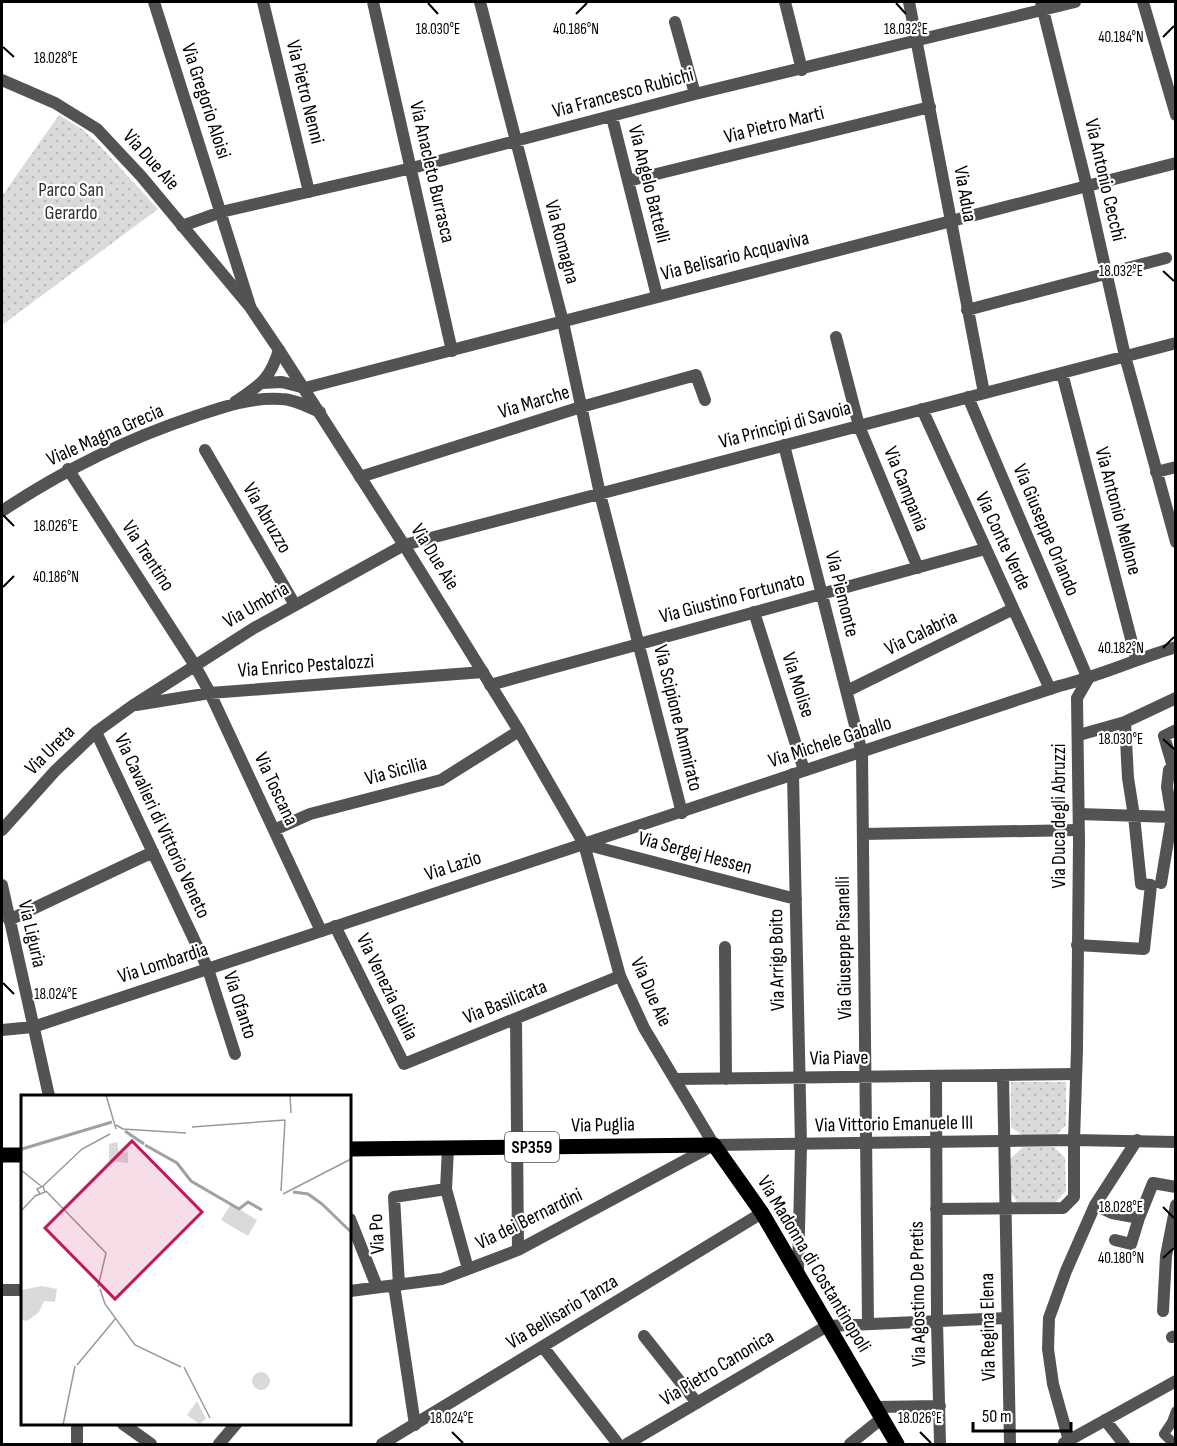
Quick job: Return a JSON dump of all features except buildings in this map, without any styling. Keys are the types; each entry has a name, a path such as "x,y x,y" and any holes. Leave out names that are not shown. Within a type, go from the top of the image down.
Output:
{"main road":[{"name":"Via Puglia","path":"351,1149 714,1145"},
{"name":"Via Madonna di Costantinopoli","path":"714,1145 762,1213 897,1444"},
{"path":"2,1155 21,1155"}],"street":[{"name":"Via Gregorio Aloisi","path":"154,2 250,307"},
{"name":"Via Pietro Nenni","path":"263,2 309,192"},
{"name":"Via Anacleto Burrasca","path":"373,2 452,351"},
{"name":"Via Romagna","path":"480,2 563,321 600,494"},
{"path":"785,2 801,70"},
{"name":"Via Adua","path":"909,2 984,393"},
{"name":"Via Francesco Rubichi","path":"182,226 221,212 412,168 695,94 916,41 1042,6 1075,2"},
{"path":"1143,2 1176,115"},
{"name":"Via Antonio Cecchi","path":"1042,6 1088,187 1125,356 1176,542"},
{"path":"675,22 695,94"},
{"name":"Via Due Aie","path":"2,80 55,103 97,129 141,176 250,307 305,388 483,672 584,844 620,976 644,1028 714,1145"},
{"name":"Via Pietro Marti","path":"628,181 930,107"},
{"name":"Via Angelo Battelli","path":"612,117 657,296"},
{"name":"Via Belisario Acquaviva","path":"305,388 1176,163"},
{"path":"967,310 1166,258"},
{"name":"Via Campania","path":"836,338 859,426 918,568"},
{"name":"Via Principi di Savoia","path":"404,545 1176,343"},
{"name":"Viale Magna Grecia","path":"230,405 262,384 273,370 279,350"},
{"name":"Via Antonio Mellone","path":"1062,373 1137,658"},
{"name":"Via Marche","path":"360,477 581,407 696,375 705,400"},
{"path":"262,384 282,382 305,388"},
{"name":"Viale Magna Grecia","path":"284,399 305,388"},
{"name":"Via Giuseppe Orlando","path":"968,397 1088,679"},
{"name":"Viale Magna Grecia","path":"2,511 68,469 146,435 230,405 260,399 284,399 320,412"},
{"name":"Via Conte Verde","path":"922,409 1050,689"},
{"name":"Via Piemonte","path":"784,445 862,753"},
{"name":"Via Abruzzo","path":"205,450 295,605"},
{"path":"1156,472 1176,467"},
{"name":"Via Trentino","path":"68,469 194,664"},
{"name":"Via Scipione Ammirato","path":"600,494 682,813"},
{"name":"Via Umbria","path":"132,706 194,664 404,545"},
{"name":"Via Giustino Fortunato","path":"490,685 985,549"},
{"name":"Via Calabria","path":"847,691 1013,609"},
{"name":"Via Molise","path":"754,612 799,772"},
{"path":"1088,679 1137,658 1176,646"},
{"name":"Via Toscana","path":"194,664 210,693 321,931"},
{"name":"Via Enrico Pestalozzi","path":"132,706 210,693 483,672"},
{"name":"Via Michele Gaballo","path":"584,844 1050,689 1088,679"},
{"name":"Via Duca degli Abruzzi","path":"936,1209 1063,1208 1074,1197 1079,735 1077,698 1088,679"},
{"path":"1079,735 1125,722 1176,698"},
{"name":"Via Ureta","path":"2,830 55,771 96,732 132,706"},
{"path":"1125,722 1128,778 1141,884 1176,883"},
{"path":"1077,945 1144,949 1156,884 1173,822 1167,788 1169,770 1174,766 1164,735 1176,730"},
{"name":"Via Sicilia","path":"274,830 310,814 441,780 519,731"},
{"name":"Via Cavalieri di Vittorio Veneto","path":"96,732 208,969"},
{"name":"Via Giuseppe Pisanelli","path":"862,753 868,1324"},
{"name":"Via Arrigo Boito","path":"798,1273 801,1145 796,899 799,772"},
{"path":"1078,814 1134,816 1173,822"},
{"path":"863,834 1078,830"},
{"name":"Via Sergej Hessen","path":"584,844 796,899"},
{"name":"Via Lazio","path":"335,926 584,844"},
{"path":"9,920 153,852"},
{"name":"Via Liguria","path":"2,885 49,1095"},
{"name":"Via Lombardia","path":"2,1030 33,1027 335,926"},
{"name":"Via Venezia Giulia","path":"335,926 404,1064"},
{"path":"725,947 726,1079"},
{"name":"Via Ofanto","path":"208,969 235,1054"},
{"name":"Via Basilicata","path":"404,1064 620,976"},
{"path":"516,1019 519,1147 518,1250"},
{"name":"Via Piave","path":"675,1079 1076,1074"},
{"name":"Via Regina Elena","path":"1003,1075 1010,1444"},
{"name":"Via Agostino De Pretis","path":"936,1076 940,1444"},
{"name":"Via Vittorio Emanuele III","path":"714,1145 1074,1140 1176,1142"},
{"path":"1137,1140 1095,1205 1066,1271 1049,1318 1048,1349 1065,1443 1174,1385"},
{"name":"Via dei Bernardini","path":"351,1291 442,1279 518,1250 714,1145"},
{"path":"448,1148 446,1189 468,1269"},
{"path":"1115,1240 1131,1244 1153,1184 1176,1187"},
{"name":"Via Po","path":"396,1285 394,1197 446,1189"},
{"path":"1095,1205 1112,1213 1139,1218"},
{"path":"1163,1311 1166,1256 1176,1205"},
{"name":"Via Bellisario Tanza","path":"382,1444 762,1213"},
{"path":"351,1222 377,1287"},
{"path":"396,1285 415,1425"},
{"path":"2,1290 21,1290"},
{"path":"827,1326 1007,1318"},
{"name":"Via Pietro Canonica","path":"627,1444 827,1326"},
{"path":"644,1336 697,1403"},
{"path":"543,1347 618,1444"},
{"path":"850,1444 878,1413 940,1406"},
{"path":"1174,1444 1164,1434 1176,1411"},
{"path":"1105,1420 1124,1444"},
{"path":"77,1425 77,1444"},
{"path":"124,1425 151,1444"},
{"path":"219,1444 235,1425"}],"green space":[{"name":"Parco San Gerardo","path":"59,115 83,130 101,147 158,209 2,325 2,196"},
{"path":"1011,1082 1066,1082 1066,1125 1057,1134 1022,1135 1011,1127"},
{"path":"1023,1147 1054,1147 1065,1158 1066,1191 1055,1203 1017,1202 1010,1191 1010,1159"}]}
